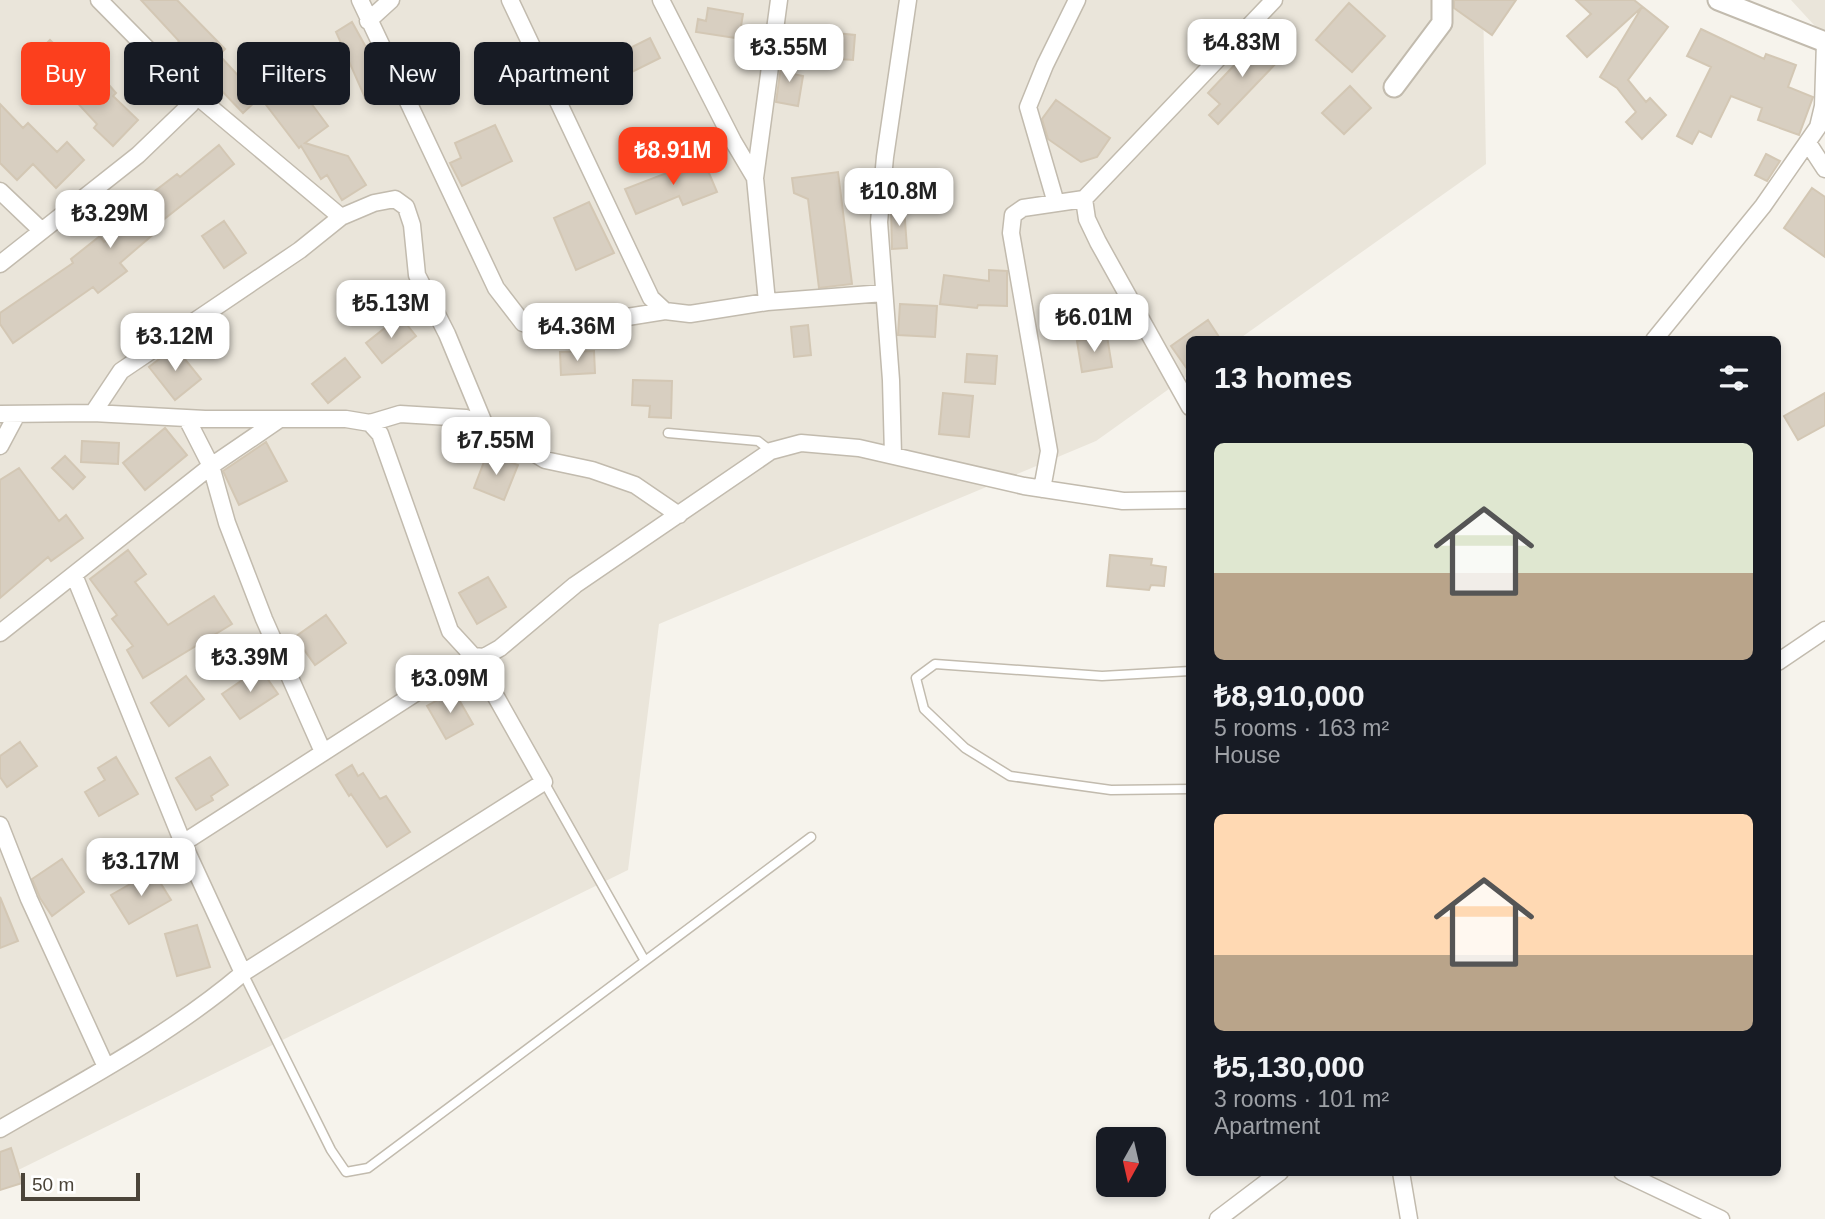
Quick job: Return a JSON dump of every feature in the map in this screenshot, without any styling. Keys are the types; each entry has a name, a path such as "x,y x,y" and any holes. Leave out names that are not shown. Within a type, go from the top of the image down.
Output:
{"street":[{"path":"99,0 141,42"},
{"path":"360,0 496,288 523,323 546,331 665,311 690,314 766,302 884,293"},
{"path":"368,21 391,0"},
{"path":"510,0 651,298 665,311"},
{"path":"661,0 733,141 755,178"},
{"path":"766,302 755,178 779,0"},
{"path":"893,455 879,222 885,157 908,0"},
{"path":"1056,203 1028,107 1077,0"},
{"path":"1042,489 1049,451 1012,233 1013,215 1023,208 1084,199 1274,0"},
{"path":"1394,87 1443,23 1442,0"},
{"path":"1657,336 1763,206 1818,127 1823,106 1825,42 1718,0"},
{"path":"0,264 138,155 190,105"},
{"path":"207,105 341,217"},
{"path":"1808,143 1825,169"},
{"path":"0,191 42,231"},
{"path":"93,413 121,371 300,250 341,217 374,203 395,199 406,207 412,226 417,275 447,334 486,428"},
{"path":"1084,199 1087,219 1098,242 1186,400"},
{"path":"0,446 8,415 93,413 187,419 346,419 370,423 400,414 466,418 545,460 592,470 635,485 679,515"},
{"path":"187,419 211,466 227,523 264,619 323,752"},
{"path":"0,633 211,466 280,419"},
{"path":"0,1129 106,1067 213,998 243,973 544,782 473,656 450,631 380,434 370,423"},
{"path":"184,843 473,656 484,657 499,648 575,585 771,451 801,443 859,448 1042,489 1122,501 1186,500"},
{"path":"74,575 184,843 243,973"},
{"path":"1781,660 1825,631"},
{"path":"0,825 29,899 106,1067"},
{"path":"1218,1219 1275,1176"},
{"path":"1402,1176 1409,1219"},
{"path":"1630,1176 1721,1219"}],"lane":[{"path":"668,433 758,441 771,451"},
{"path":"1186,671 1102,676 935,664 916,678 924,709 965,748 1010,776 1111,790 1186,789"},
{"path":"544,782 645,961"},
{"path":"243,973 331,1150 346,1172 368,1168 811,837"}],"shaded area":[{"path":"0,0 1483,0 1486,164 1243,336 1186,336 1186,377 1096,441 659,624 628,870 0,1179"},
{"path":"1791,0 1825,0 1825,37"}],"building":[{"path":"141,0 177,0 218,42 179,41"},
{"path":"1454,0 1516,0 1492,35 1454,8"},
{"path":"1576,0 1634,0 1668,27 1628,80 1646,102 1650,98 1666,115 1642,139 1626,122 1636,112 1617,88 1600,77 1642,7 1587,57 1567,36 1591,14"},
{"path":"1349,3 1385,36 1352,72 1316,40"},
{"path":"708,8 743,14 741,26 763,27 762,42 696,32 698,19 706,21"},
{"path":"352,22 364,44 364,95 350,64 350,42 340,42 336,32"},
{"path":"1701,29 1764,59 1766,54 1796,65 1788,87 1813,97 1799,135 1758,120 1762,108 1731,96 1711,137 1699,131 1692,144 1677,136 1711,67 1687,56"},
{"path":"826,32 855,35 853,60 824,58"},
{"path":"650,38 660,58 633,72 633,46"},
{"path":"1260,38 1281,58 1218,124 1209,115 1220,104 1208,93"},
{"path":"223,59 237,74 237,105 252,105 243,113 223,92"},
{"path":"782,59 796,62 793,74 803,76 798,106 776,102"},
{"path":"110,86 116,93 113,96 138,120 113,146 94,128 97,124 79,105 110,105"},
{"path":"1350,86 1371,108 1344,134 1322,113"},
{"path":"1056,100 1110,138 1097,157 1081,162 1048,139 1042,119"},
{"path":"0,104 23,128 28,123 57,152 67,142 84,160 56,188 33,164 17,180 0,163"},
{"path":"266,105 312,105 328,126 305,143 348,156 366,185 342,200 327,175 321,179 301,146 299,148"},
{"path":"495,125 512,161 462,186 450,163 461,158 455,143"},
{"path":"219,145 234,164 153,228 156,232 120,263 127,271 98,293 93,287 13,343 0,324 0,313 73,263 71,259 100,236 104,242 154,198 151,194 177,174 180,177"},
{"path":"1766,154 1780,161 1767,181 1755,175"},
{"path":"703,159 717,192 683,205 679,196 636,214 625,189"},
{"path":"838,172 852,284 819,288 808,199 794,193 792,178"},
{"path":"1812,188 1825,197 1825,257 1784,228"},
{"path":"589,202 614,253 576,270 554,218"},
{"path":"904,207 907,248 892,249 891,208"},
{"path":"224,221 246,253 224,268 202,236"},
{"path":"989,270 1007,271 1007,306 978,305 977,308 940,304 944,275 989,281"},
{"path":"900,304 937,306 935,337 898,335"},
{"path":"400,316 416,336 382,363 366,343"},
{"path":"1208,320 1218,336 1186,336 1186,367 1171,346"},
{"path":"808,325 811,355 794,357 791,327"},
{"path":"1107,336 1112,367 1082,372 1077,341"},
{"path":"175,347 201,379 175,400 149,367"},
{"path":"594,351 595,373 561,375 560,352"},
{"path":"967,354 997,356 995,384 965,382"},
{"path":"345,358 360,377 328,403 312,384"},
{"path":"633,380 672,381 671,418 649,417 650,406 632,405"},
{"path":"943,393 973,396 969,437 939,434"},
{"path":"1825,393 1825,425 1798,440 1784,416"},
{"path":"165,428 187,455 145,490 123,463"},
{"path":"82,441 119,443 118,464 81,462"},
{"path":"266,442 287,481 239,505 223,471"},
{"path":"487,454 518,465 504,500 474,488"},
{"path":"65,456 85,477 73,489 52,468"},
{"path":"19,468 59,521 66,515 83,538 51,561 48,557 0,598 0,480"},
{"path":"128,550 146,574 135,582 168,625 214,596 232,624 143,678 127,650 133,646 112,619 117,615 90,579"},
{"path":"1110,555 1152,559 1151,565 1166,567 1164,586 1151,585 1149,590 1107,586"},
{"path":"488,577 506,607 477,624 459,593"},
{"path":"326,615 346,643 315,665 295,637"},
{"path":"260,668 278,694 240,719 222,694"},
{"path":"186,676 204,699 169,726 151,703"},
{"path":"454,691 473,724 446,739 427,706"},
{"path":"20,742 37,766 7,787 0,777 0,756"},
{"path":"116,757 138,794 99,816 85,792 105,780 98,768"},
{"path":"210,757 228,785 211,796 213,800 196,810 176,778"},
{"path":"352,765 358,776 363,773 380,799 386,796 410,832 387,847 336,775"},
{"path":"62,859 84,892 52,916 32,879"},
{"path":"153,871 171,900 129,924 111,895"},
{"path":"0,897 18,941 0,948"},
{"path":"197,925 210,967 177,976 165,934"},
{"path":"11,1148 22,1183 0,1190 0,1152"}]}
